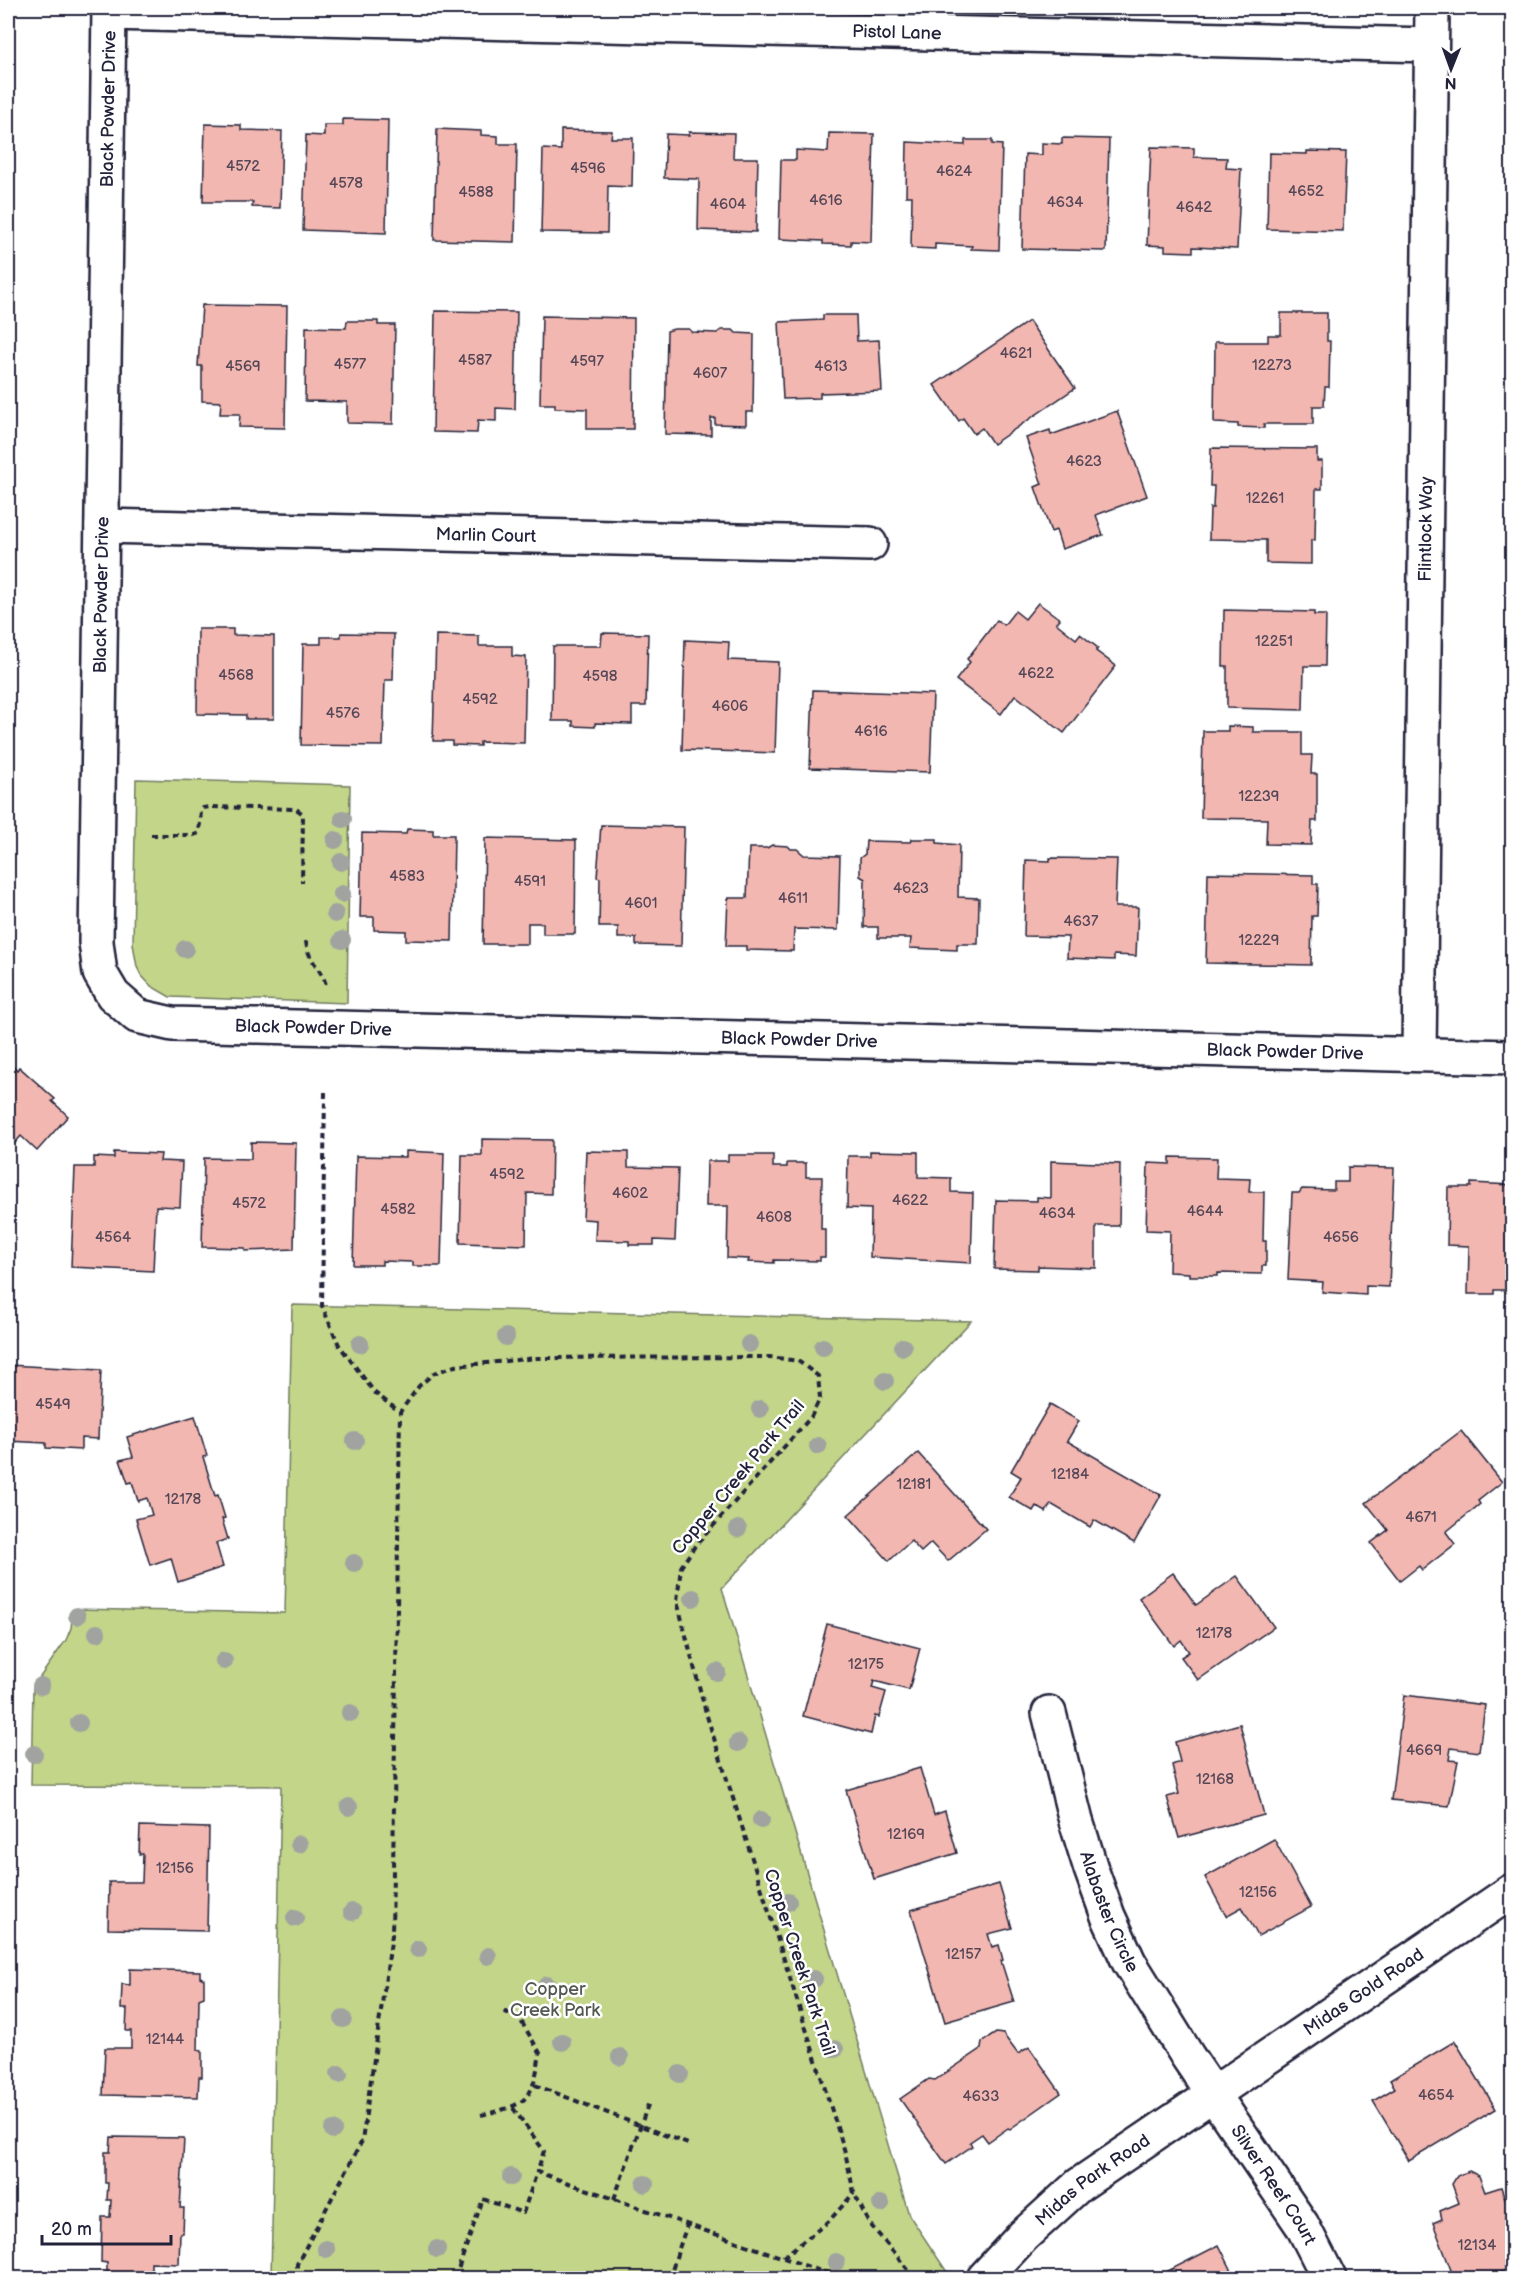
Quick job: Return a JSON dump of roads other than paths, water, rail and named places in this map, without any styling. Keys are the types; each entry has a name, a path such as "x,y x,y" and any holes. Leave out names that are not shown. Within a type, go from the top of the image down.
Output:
{"street":[{"name":"Flintlock Way","path":"1419,1053 1432,8"},
{"name":"Pistol Lane","path":"109,10 1431,45"},
{"name":"Black Powder Drive","path":"109,10 96,942 100,973 113,995 137,1016 172,1024 1512,1057"},
{"name":"Marlin Court","path":"102,526 870,544"},
{"name":"Alabaster Circle","path":"1049,1713 1076,1821 1108,1916 1129,1962 1188,2057 1214,2093"},
{"name":"Midas Gold Road","path":"1214,2093 1512,1891"},
{"name":"Midas Park Road","path":"984,2278 1023,2236 1079,2185 1214,2093"},
{"name":"Silver Reef Court","path":"1214,2093 1302,2225 1329,2278"}],"park label":[{"name":"Copper Creek Park","path":"555,1999"}]}
